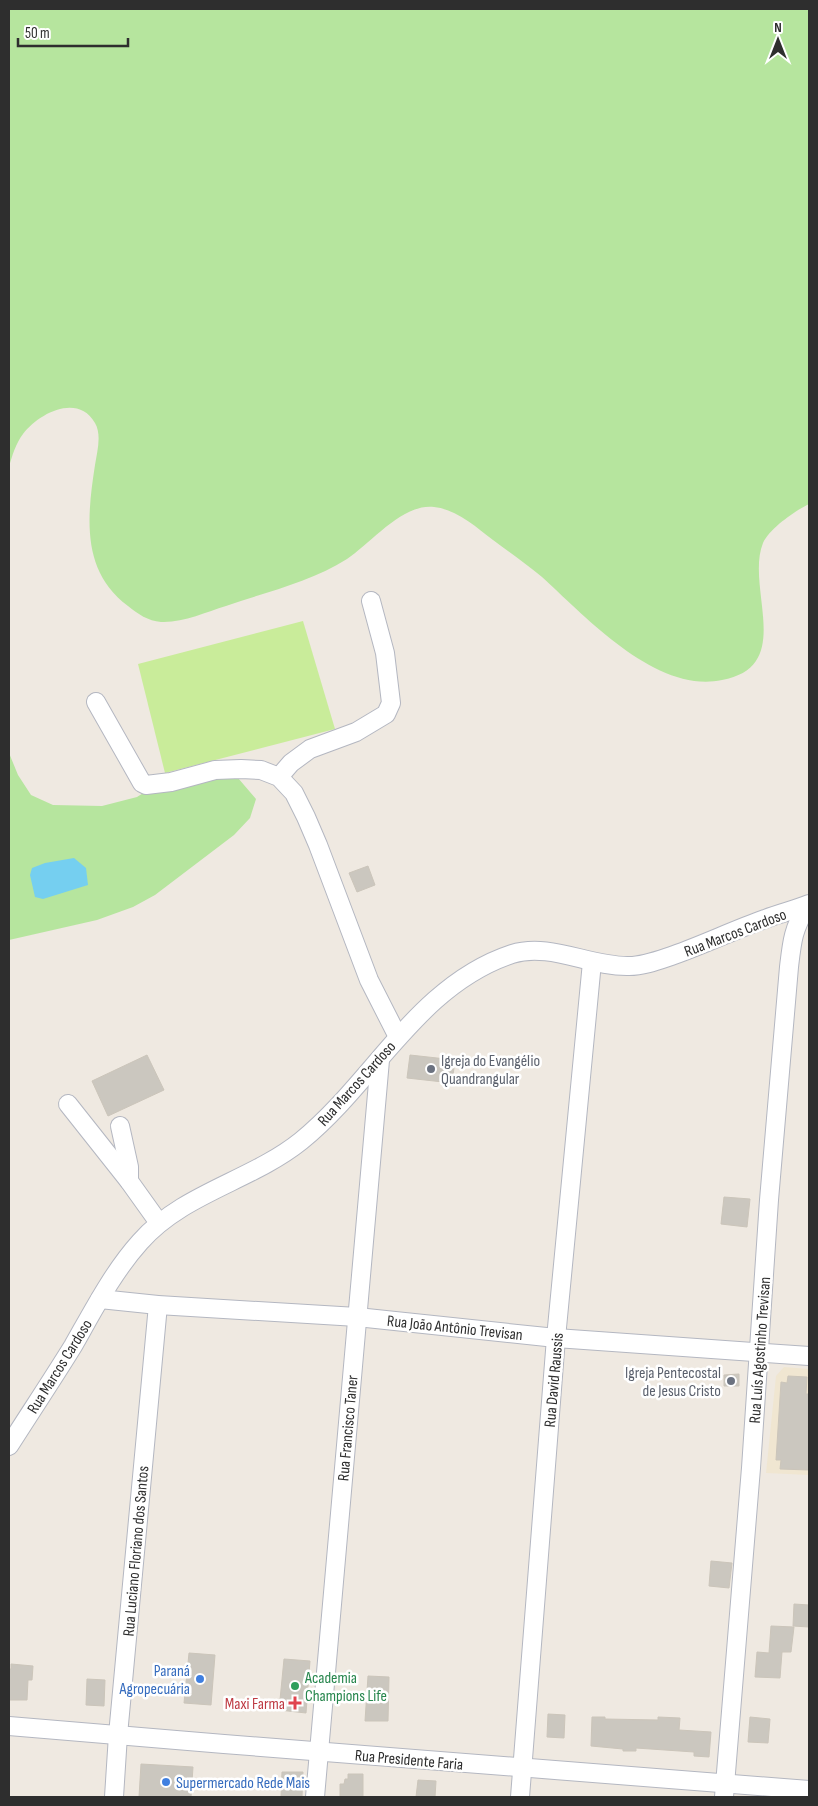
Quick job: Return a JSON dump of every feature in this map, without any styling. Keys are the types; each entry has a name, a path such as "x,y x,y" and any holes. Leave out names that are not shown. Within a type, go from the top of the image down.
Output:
{"street":[{"path":"279,777 291,763 310,749 356,732 386,714 391,703 385,653 371,601"},
{"path":"96,702 142,783 146,785 172,782 214,770 241,768 261,770 279,777 294,793 318,845 369,980 398,1037"},
{"name":"Rua Marcos Cardoso","path":"9,1446 56,1374 100,1299 130,1253 159,1223 182,1207 288,1151 318,1126 380,1060 398,1037 438,998 458,982 488,964 514,953 540,951 615,966 642,965 690,949 765,918 808,905"},
{"name":"Rua Luís Agostinho Trevisan","path":"724,1790 750,1478 769,1200 792,935 798,920 808,905"},
{"name":"Rua David Raussis","path":"520,1797 556,1338 592,962"},
{"name":"Rua Francisco Taner","path":"315,1797 380,1060"},
{"path":"68,1104 129,1181 159,1223"},
{"path":"120,1126 129,1167 129,1181"},
{"name":"Rua João Antônio Trevisan","path":"100,1299 158,1305 357,1317 556,1338 758,1354 809,1356"},
{"name":"Rua Luciano Floriano dos Santos","path":"114,1797 118,1735 158,1305"},
{"name":"Rua Presidente Faria","path":"9,1726 522,1768 724,1790 809,1790"}],"shaded area":[{"path":"784,1367 809,1369 809,1475 766,1473 776,1376"}],"green space":[{"path":"9,9 809,9 809,504 790,515 777,526 763,543 759,561 759,581 764,623 763,642 757,659 744,672 722,680 697,681 672,675 648,664 624,649 601,631 542,577 473,524 450,511 434,507 422,507 399,517 347,559 319,574 194,617 178,621 161,622 143,617 128,606 113,592 102,577 95,560 91,542 90,504 99,438 95,423 88,414 79,409 59,409 39,419 23,434 14,450 9,467"},
{"path":"303,621 335,729 165,773 138,664"},
{"path":"9,753 18,775 31,795 53,805 102,806 137,797 175,773 221,770 238,778 256,799 250,818 234,835 155,895 133,907 97,920 9,940"}],"water":[{"path":"74,858 86,868 88,885 43,899 35,897 30,875 32,868 45,863"}],"building":[{"path":"368,866 375,885 357,892 349,873"},
{"path":"147,1055 164,1090 108,1116 92,1081"},
{"name":"Igreja do Evangélio Quandrangular","path":"410,1055 455,1060 452,1083 407,1078"},
{"path":"724,1197 750,1199 747,1227 721,1224"},
{"name":"Igreja Pentecostal de Jesus Cristo","path":"739,1374 739,1386 724,1386 724,1375"},
{"path":"788,1376 807,1377 806,1394 809,1394 809,1470 780,1469 781,1460 776,1460 781,1382 787,1383"},
{"path":"711,1561 732,1563 729,1588 709,1586"},
{"path":"794,1604 809,1605 809,1627 793,1626"},
{"path":"771,1626 794,1627 791,1652 782,1652 780,1678 755,1677 757,1652 769,1653"},
{"name":"Paraná Agropecuária","path":"189,1653 215,1655 211,1705 184,1703"},
{"name":"Academia Champions Life","path":"284,1659 310,1661 306,1713 279,1710"},
{"path":"11,1664 33,1666 32,1680 28,1680 27,1700 9,1700 9,1669 11,1669"},
{"path":"368,1676 389,1677 388,1721 365,1721"},
{"path":"87,1679 105,1680 104,1706 86,1705"},
{"path":"548,1714 565,1715 564,1738 547,1737"},
{"path":"592,1717 658,1720 658,1717 680,1718 679,1730 711,1732 709,1757 694,1756 694,1752 636,1748 636,1751 623,1751 623,1749 591,1746"},
{"path":"750,1717 770,1719 768,1743 748,1742"},
{"name":"Supermercado Rede Mais","path":"141,1764 193,1767 191,1797 139,1797"},
{"path":"282,1772 303,1772 302,1797 281,1796"},
{"path":"348,1774 363,1774 363,1797 340,1797 340,1784 344,1784 345,1779 348,1779"},
{"path":"418,1780 436,1781 435,1797 416,1797"}],"place":[{"name":"Igreja do Evangélio Quandrangular","path":"431,1069"},
{"name":"Igreja Pentecostal de Jesus Cristo","path":"731,1381"},
{"name":"Paraná Agropecuária","path":"200,1679"},
{"name":"Academia Champions Life","path":"295,1686"},
{"name":"Maxi Farma","path":"295,1703"},
{"name":"Supermercado Rede Mais","path":"166,1782"}]}
